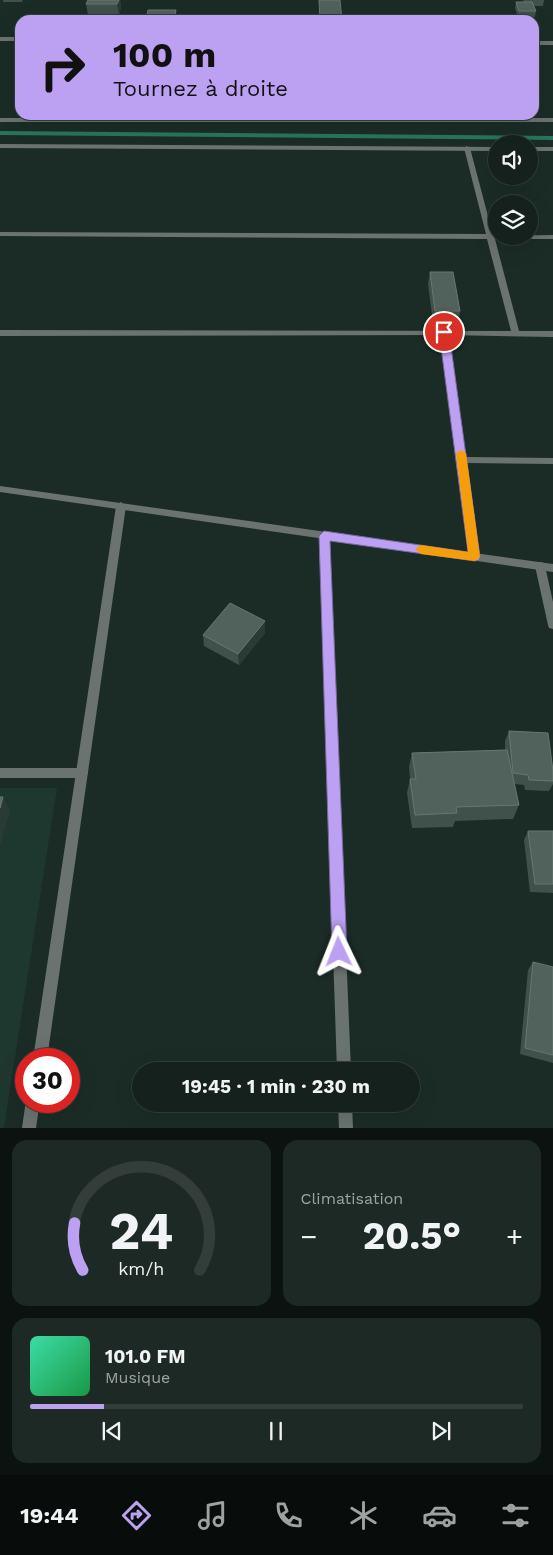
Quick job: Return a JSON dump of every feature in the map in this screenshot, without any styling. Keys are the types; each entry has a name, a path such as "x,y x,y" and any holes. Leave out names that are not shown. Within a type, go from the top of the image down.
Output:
{"street":[{"path":"0,39 15,40"},
{"path":"539,43 553,43"},
{"path":"0,120 553,120"},
{"path":"0,146 488,149"},
{"path":"467,148 488,229"},
{"path":"538,149 553,149"},
{"path":"0,234 488,237"},
{"path":"538,237 553,237"},
{"path":"492,245 516,334"},
{"path":"444,332 475,557"},
{"path":"0,333 444,332 553,334"},
{"path":"462,460 553,461"},
{"path":"0,489 553,568"},
{"path":"42,1048 121,506"},
{"path":"324,536 344,1062"},
{"path":"540,566 553,625"},
{"path":"0,773 82,773"},
{"path":"345,1112 346,1128"},
{"path":"29,1128 31,1113"}],"shaded area":[{"path":"0,788 57,788 4,1127 0,1128"}],"building":[{"path":"88,0 119,0 117,4 86,4"},
{"path":"319,0 340,0 342,15 320,15"},
{"path":"516,2 532,2 536,11 519,11"},
{"path":"148,10 176,10 175,15 147,15"},
{"path":"430,272 453,272 460,311 435,311"},
{"path":"230,603 265,621 238,654 203,635"},
{"path":"509,731 548,733 553,781 529,780 528,775 513,773"},
{"path":"507,750 519,805 456,807 457,813 415,815 410,779 416,779 412,753"},
{"path":"0,797 3,797 0,808"},
{"path":"528,831 553,831 553,884 535,884"},
{"path":"533,962 553,967 553,1055 525,1048"}],"waterway":[{"path":"0,133 553,138"}],"slow traffic":[{"path":"421,549 475,557 461,453"}],"route":[{"path":"339,952 324,536 475,557 444,332"}]}
